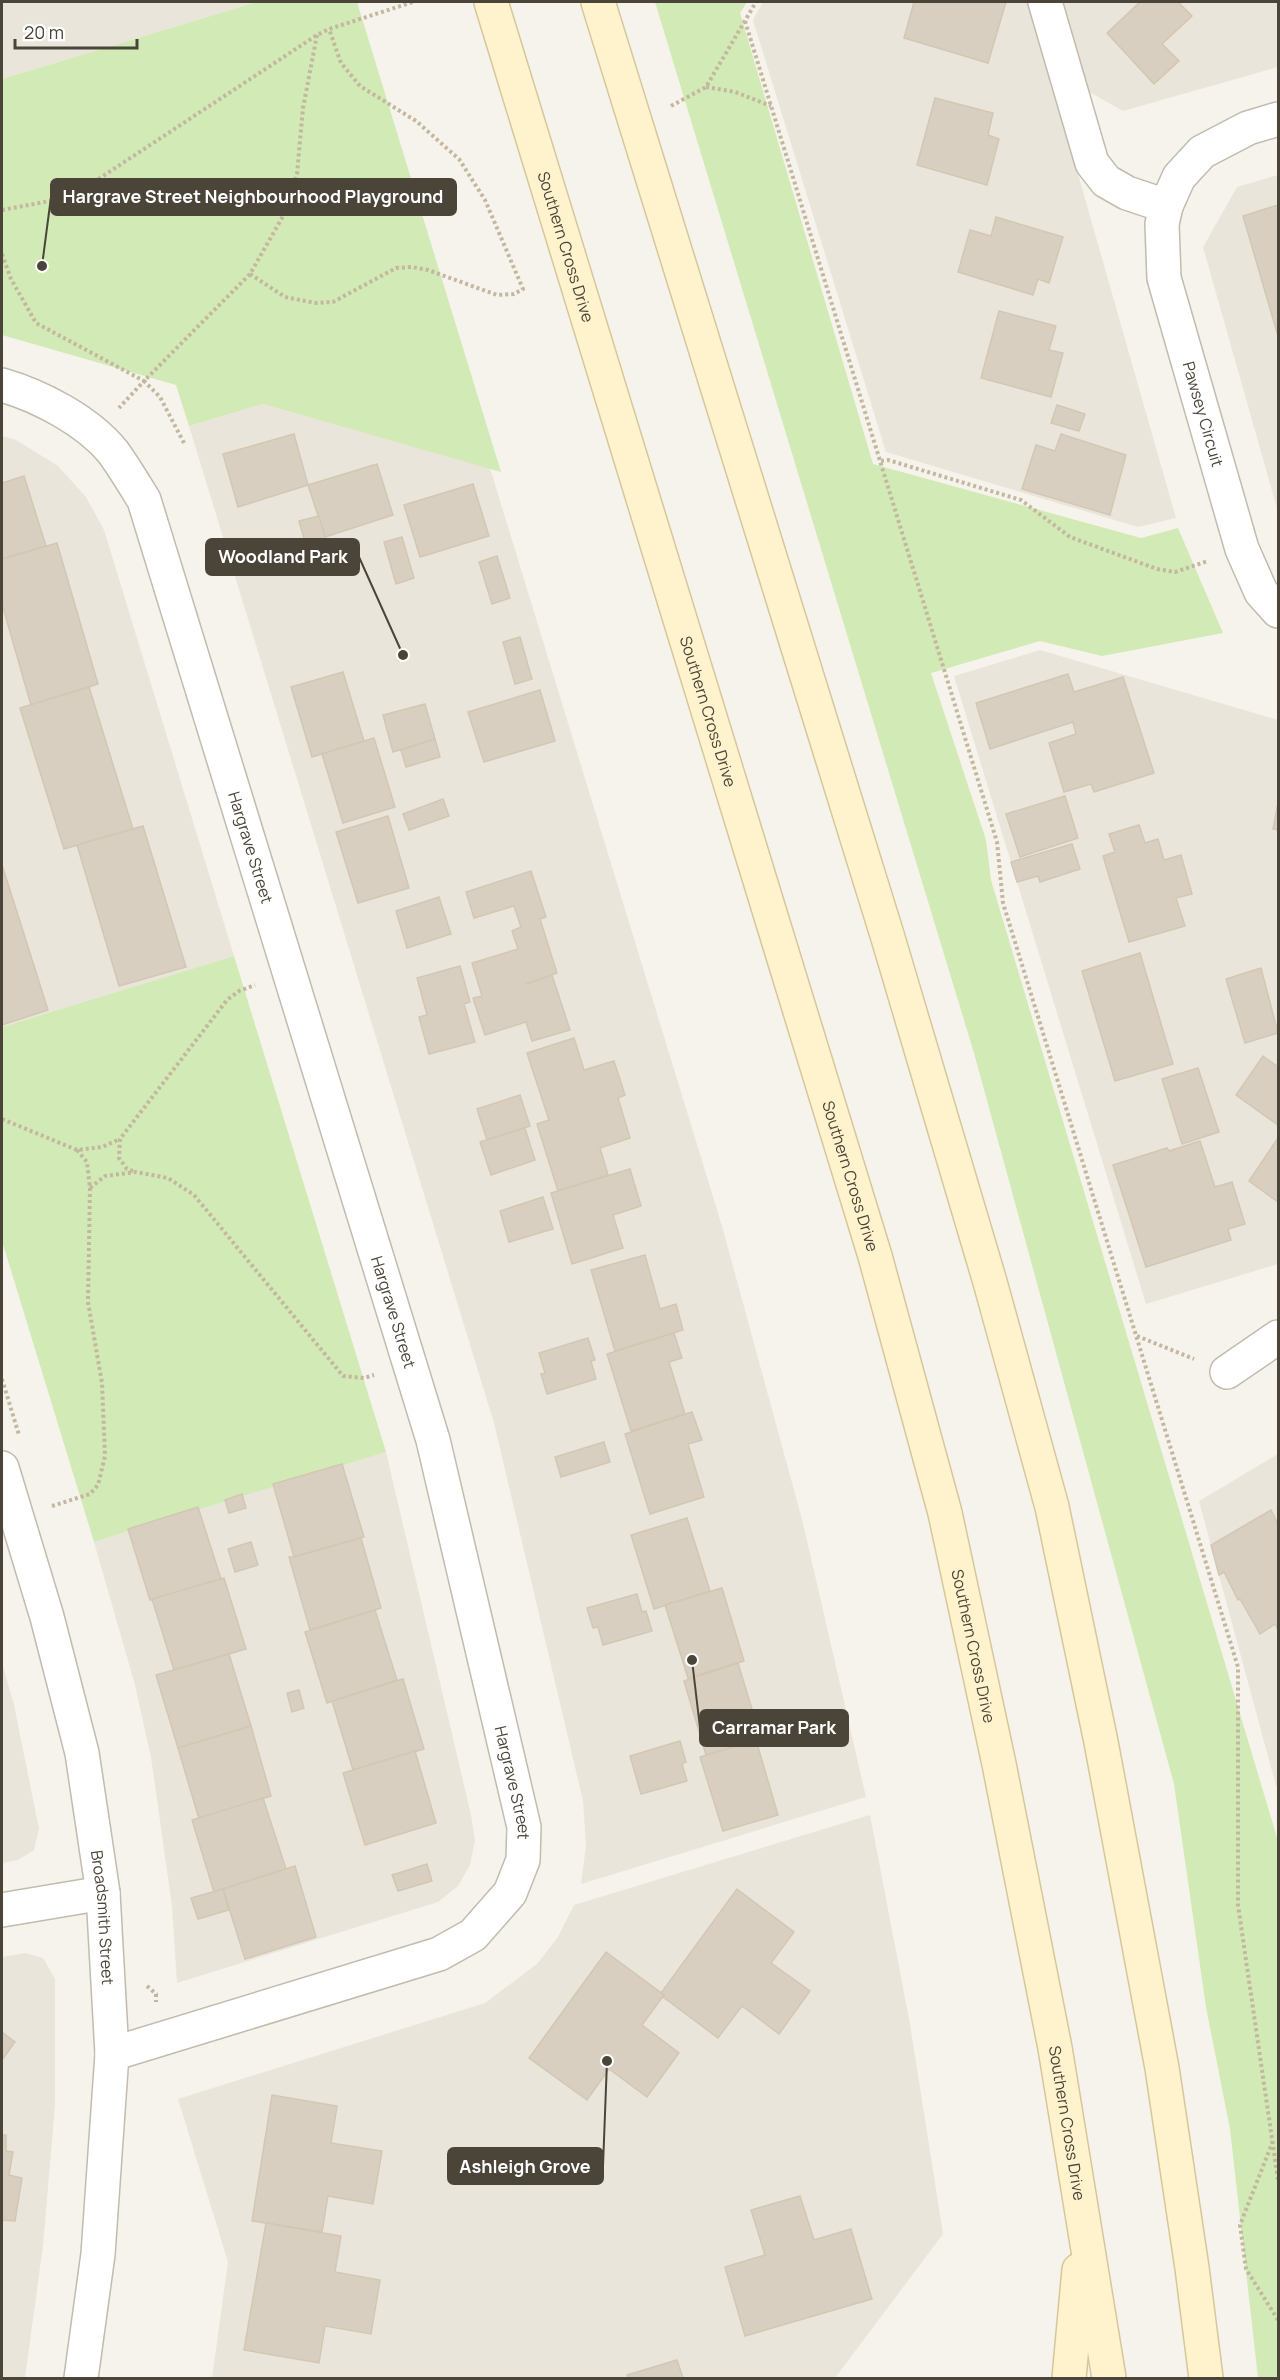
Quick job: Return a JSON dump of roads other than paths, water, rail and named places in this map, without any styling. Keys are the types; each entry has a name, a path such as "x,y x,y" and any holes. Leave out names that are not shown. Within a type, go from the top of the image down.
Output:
{"main road":[{"path":"598,2 891,950 990,1282 1052,1507 1101,1742 1162,2068 1206,2379"},
{"name":"Southern Cross Drive","path":"493,8 875,1256 945,1513 999,1764 1055,2048 1109,2379"},
{"path":"1069,2379 1084,2229"}],"street":[{"path":"1045,2 1092,163 1106,181 1127,193 1166,206"},
{"name":"Pawsey Circuit","path":"1278,119 1248,128 1202,152 1179,177 1166,206 1162,225 1164,278 1242,549 1261,592 1278,611"},
{"name":"Hargrave Street","path":"2,385 67,414 95,435 112,452 144,500 433,1440 525,1827 523,1860 510,1893 473,1935 439,1954 112,2054"},
{"path":"1227,1372 1278,1338"},
{"name":"Broadsmith Street","path":"2,1467 47,1617 82,1753 103,1893 112,2054 98,2254 81,2379"},
{"path":"2,1910 103,1893"}],"place":[{"name":"Hargrave Street Neighbourhood Playground","path":"42,266"},
{"name":"Woodland Park","path":"403,655"},
{"name":"Carramar Park","path":"692,1660"},
{"name":"Ashleigh Grove","path":"607,2061"}]}
